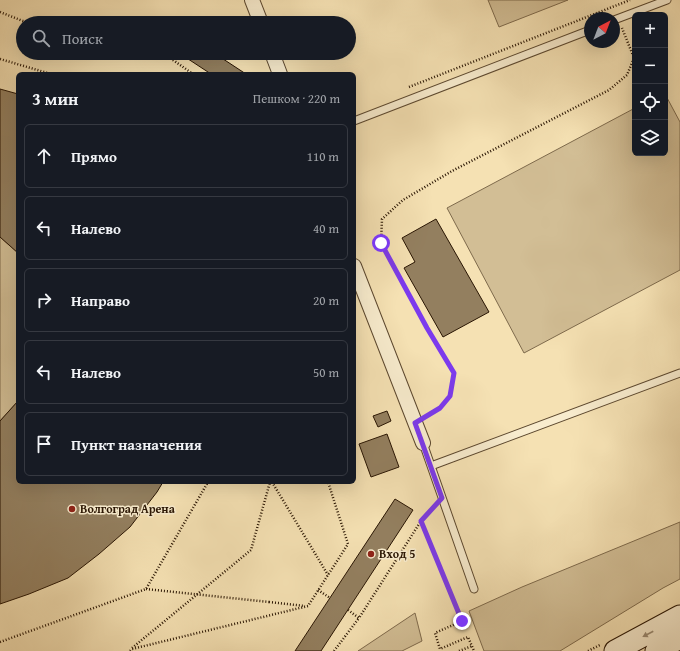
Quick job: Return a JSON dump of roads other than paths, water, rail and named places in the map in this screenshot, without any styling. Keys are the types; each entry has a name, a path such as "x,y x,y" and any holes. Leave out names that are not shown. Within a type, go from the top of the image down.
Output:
{"main road":[{"path":"615,651 680,616"},
{"path":"656,651 680,638"}],"street":[{"path":"252,0 258,16"},
{"path":"275,60 279,72"},
{"path":"356,271 422,443"}],"lane":[{"path":"620,21 667,0"},
{"path":"356,120 584,32"},
{"path":"431,466 680,373"},
{"path":"422,443 474,589"}],"place":[{"name":"Волгоград Арена","path":"72,509"},
{"name":"Вход 5","path":"371,554"}]}
